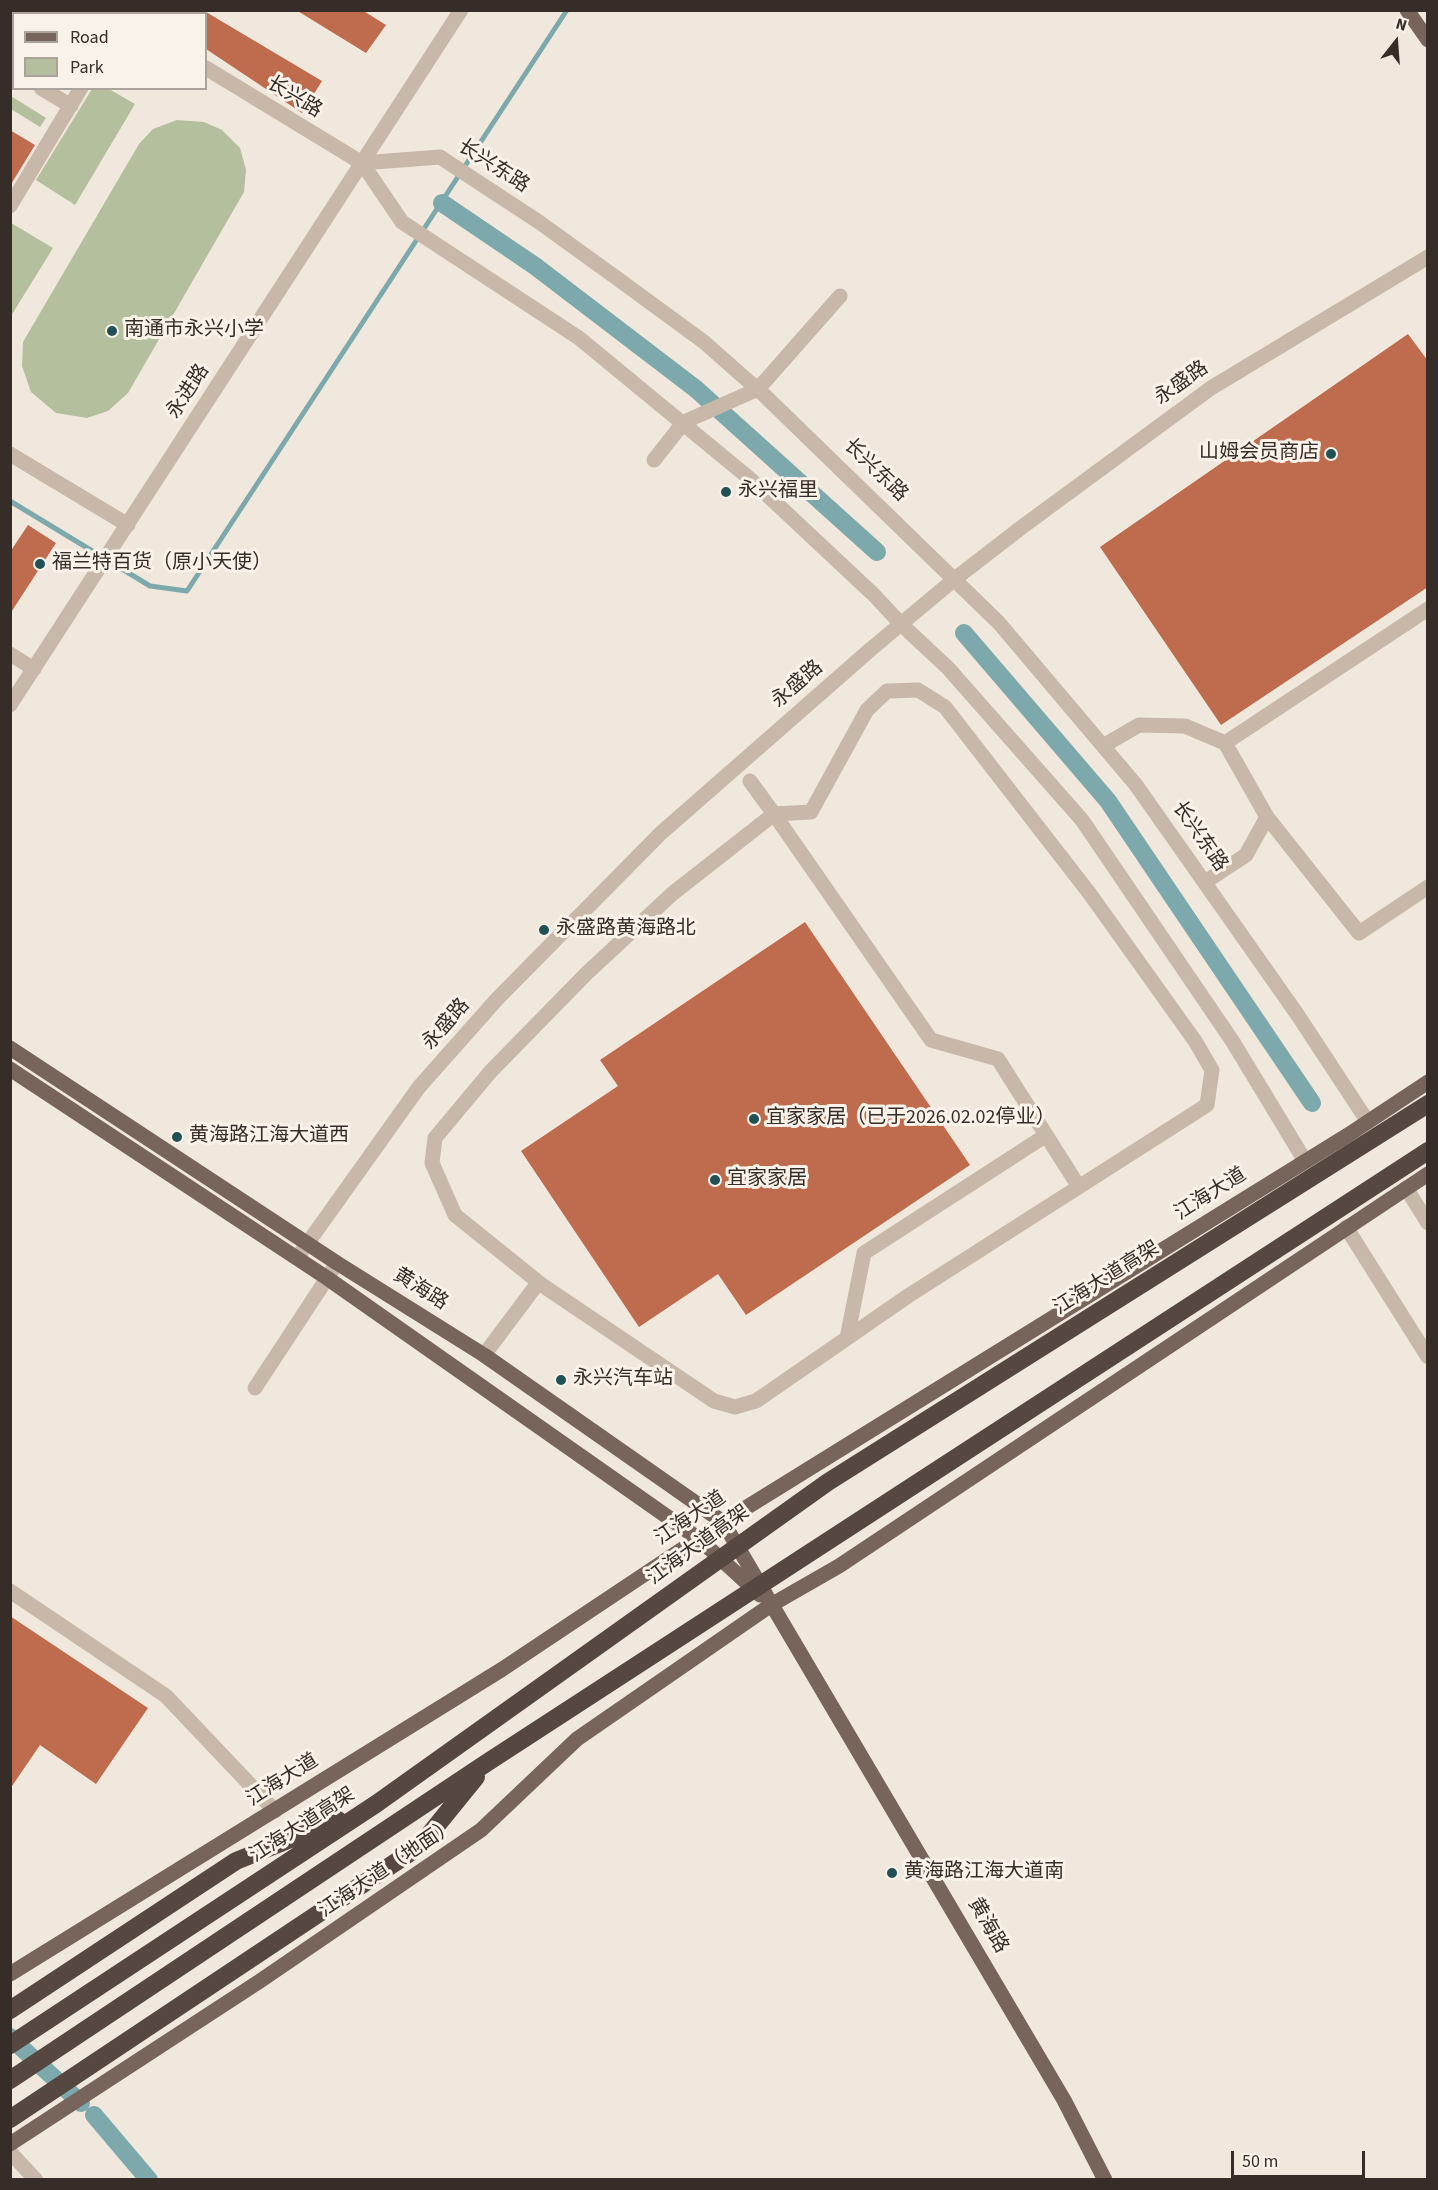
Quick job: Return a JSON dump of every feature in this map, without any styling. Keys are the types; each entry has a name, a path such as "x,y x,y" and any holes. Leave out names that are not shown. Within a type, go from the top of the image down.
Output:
{"highway":[{"name":"江海大道高架","path":"10,2045 376,1804 828,1482 1428,1104"},
{"path":"10,2080 488,1762 1428,1151"},
{"path":"10,2119 420,1846 488,1762"},
{"path":"10,2010 236,1861 376,1804"}],"main road":[{"path":"1407,10 1428,40"},
{"name":"黄海路","path":"10,1048 337,1263 484,1355 723,1522 771,1605 812,1668 1064,2100 1105,2180"},
{"name":"黄海路","path":"10,1069 327,1278 699,1539 771,1605"},
{"name":"江海大道","path":"10,1974 501,1670 723,1522 1368,1122 1428,1082"},
{"path":"771,1605 839,1566 1428,1174"},
{"name":"江海大道（地面）","path":"10,2144 260,1981 481,1830 577,1739 771,1605"}],"street":[{"name":"永进路","path":"10,705 461,10"},
{"name":"长兴路","path":"207,69 362,163"},
{"path":"44,90 70,106"},
{"path":"10,206 80,90"},
{"name":"长兴东路","path":"362,163 440,157 539,222 704,342 758,389 956,578 999,623 1104,746 1136,785 1368,1122"},
{"path":"362,163 402,222 579,338 684,422 766,494 874,595 948,669 1083,820 1233,1042 1305,1161"},
{"name":"永盛路","path":"297,1258 419,1087 498,998 661,833 956,578 1211,388 1428,257"},
{"path":"654,460 684,422 758,389 840,296"},
{"path":"10,453 124,531"},
{"path":"1225,743 1428,609"},
{"path":"10,654 34,669"},
{"path":"918,690 945,707 1141,963 1195,1041 1212,1070 1207,1105 847,1338 756,1401 735,1407 714,1401 538,1282 455,1215 432,1163 435,1138 491,1071 587,973 672,894 774,814 811,812 867,710 887,691 918,690"},
{"path":"1104,746 1138,725 1185,726 1225,743 1267,817 1359,933 1428,887"},
{"path":"750,781 931,1040 998,1059 1079,1187"},
{"path":"1204,882 1246,855 1267,817"},
{"path":"847,1338 864,1253 1045,1136"},
{"path":"1406,1188 1428,1223"},
{"path":"1346,1227 1428,1357"},
{"path":"255,1388 337,1263"},
{"path":"484,1355 538,1282"},
{"path":"10,1591 166,1696 275,1810"},
{"path":"10,2152 36,2180"}],"green space":[{"path":"91,90 111,90 135,104 75,205 36,180"},
{"path":"11,96 46,118 40,127 11,109"},
{"path":"177,120 204,122 222,130 240,148 246,170 244,192 128,393 108,411 87,418 56,413 31,392 22,366 23,342 139,144 153,129"},
{"path":"10,223 53,248 11,316"}],"building":[{"path":"296,10 362,10 386,25 366,53"},
{"path":"207,13 322,81 302,113 207,50"},
{"path":"10,130 35,145 10,186"},
{"name":"山姆会员商店","path":"1408,334 1428,361 1428,587 1221,725 1100,547"},
{"path":"28,525 56,543 10,614 10,552"},
{"name":"宜家家居（已于2026.02.02停业）","path":"805,922 970,1165 746,1315 718,1274 639,1327 521,1151 618,1086 600,1060"},
{"path":"10,1616 148,1708 96,1784 40,1745 10,1789"}],"waterway":[{"path":"10,501 150,586 187,591 567,10"},
{"path":"442,203 535,266 696,389 877,552"},
{"path":"964,633 1108,801 1312,1103"},
{"path":"10,2037 81,2103"},
{"path":"94,2115 149,2180"}],"place":[{"name":"南通市永兴小学","path":"112,331"},
{"name":"山姆会员商店","path":"1331,454"},
{"name":"永兴福里","path":"726,492"},
{"name":"福兰特百货（原小天使）","path":"40,564"},
{"name":"永盛路黄海路北","path":"544,930"},
{"name":"宜家家居（已于2026.02.02停业）","path":"754,1119"},
{"name":"黄海路江海大道西","path":"177,1137"},
{"name":"宜家家居","path":"715,1180"},
{"name":"永兴汽车站","path":"561,1380"},
{"name":"黄海路江海大道南","path":"892,1873"}]}
